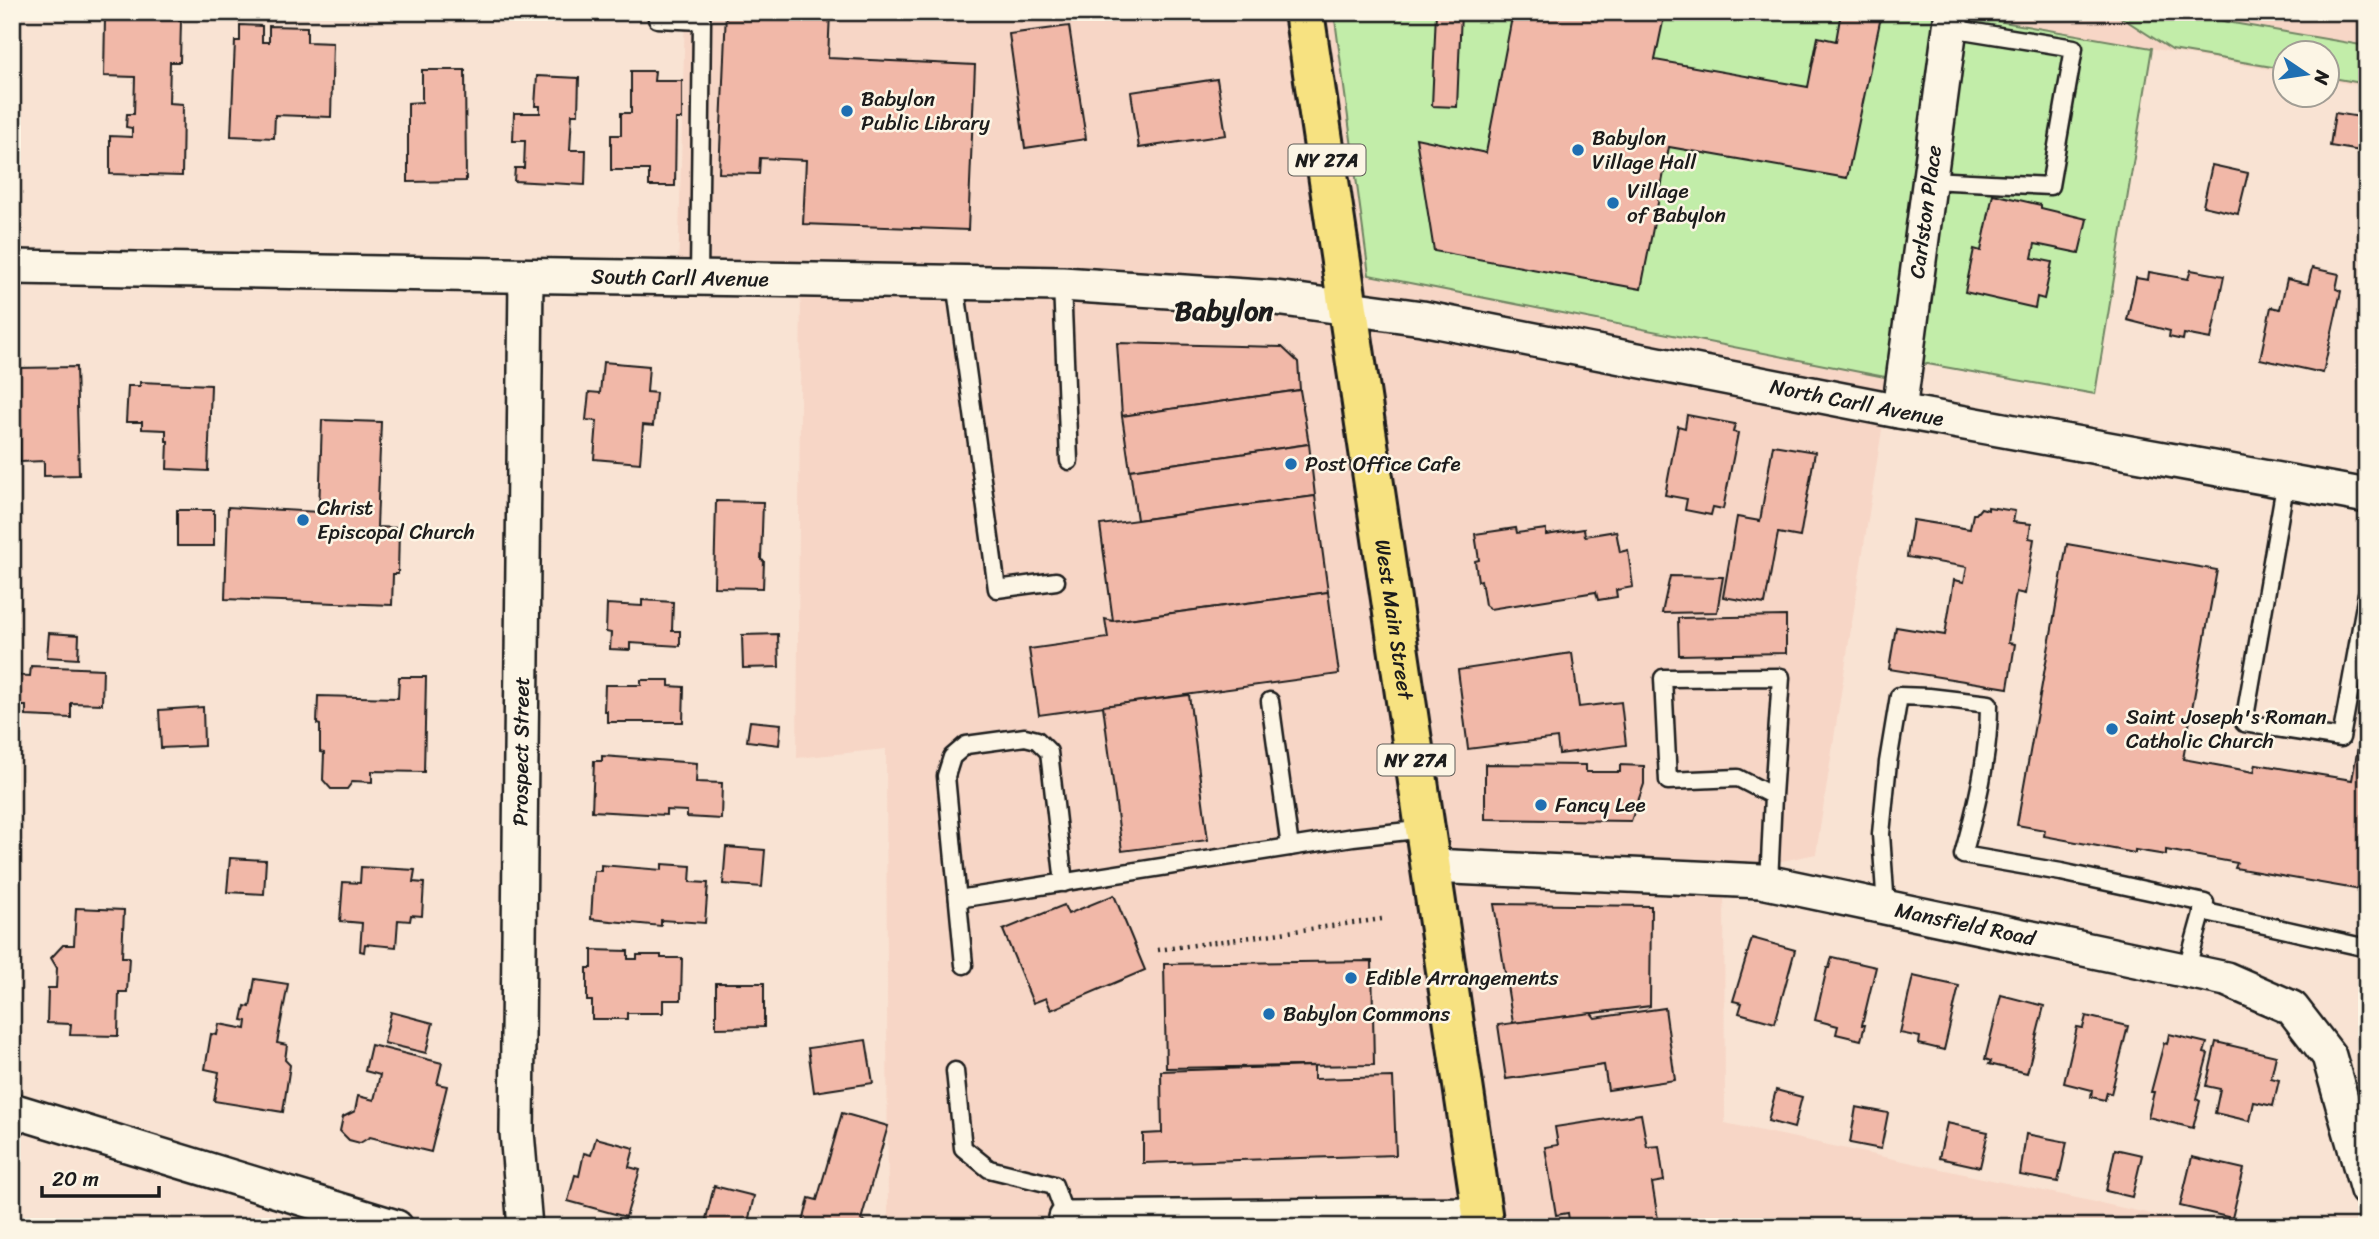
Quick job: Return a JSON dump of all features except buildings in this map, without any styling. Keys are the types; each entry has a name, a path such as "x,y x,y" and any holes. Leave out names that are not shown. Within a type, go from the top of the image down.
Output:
{"main road":[{"name":"West Main Street","path":"1304,12 1483,1220"}],"street":[{"name":"Carlston Place","path":"1899,411 1951,20"},
{"name":"South Carll Avenue","path":"12,267 1062,284 1276,298 1349,307"},
{"name":"Prospect Street","path":"525,1227 517,1118 526,276"},
{"name":"North Carll Avenue","path":"1349,307 1422,317 1899,411 2367,496"},
{"name":"Mansfield Road","path":"1431,866 1769,883 2226,979 2292,1008 2329,1056 2367,1190"},
{"path":"12,1111 323,1217 396,1227"},
{"path":"1065,1222 1483,1220"}],"lane":[{"path":"657,19 702,21 699,278"},
{"path":"1929,180 2050,186 2074,48 1951,20"},
{"path":"955,282 997,589 1056,581"},
{"path":"1062,284 1069,461"},
{"path":"2286,480 2244,723 2340,738 2367,594"},
{"path":"1769,883 1782,677 1663,678 1668,781 1738,778 1773,796"},
{"path":"1886,908 1881,834 1888,762 1899,696 1989,704 1989,741 1977,806 1962,855 2061,872 2205,903 2186,971"},
{"path":"1270,701 1290,847"},
{"path":"964,965 946,776 952,757 966,745 1025,737 1037,740 1049,752 1064,883"},
{"path":"958,899 1290,847 1426,829"},
{"path":"2202,911 2367,948"},
{"path":"955,1071 963,1149 989,1169 1054,1185 1065,1222"}],"path":[{"path":"1158,950 1382,919"}],"shaded area":[{"path":"685,12 1334,12 1369,275 1890,378 1816,854 1724,873 1725,1123 2212,1227 888,1227 886,749 797,758 801,280 678,278"},
{"path":"1998,12 2367,12 2367,87 2340,82 2340,38 2270,38 2270,70 1997,21"}],"green space":[{"path":"1334,12 1998,12 1997,21 2152,48 2095,394 1894,358 1890,378 1369,275"},
{"path":"2113,12 2194,12 2227,22 2320,38 2270,38 2270,67 2172,50"},
{"path":"2340,41 2367,46 2367,84 2340,79"}],"place":[{"name":"Babylon Public Library","path":"847,111"},
{"name":"Babylon Village Hall","path":"1578,150"},
{"name":"Village of Babylon","path":"1613,203"},
{"name":"Post Office Cafe","path":"1291,464"},
{"name":"Christ Episcopal Church","path":"303,520"},
{"name":"Saint Joseph's Roman Catholic Church","path":"2112,729"},
{"name":"Fancy Lee","path":"1541,805"},
{"name":"Edible Arrangements","path":"1351,978"},
{"name":"Babylon Commons","path":"1269,1014"}],"district":[{"name":"Babylon","path":"1224,310"}]}
